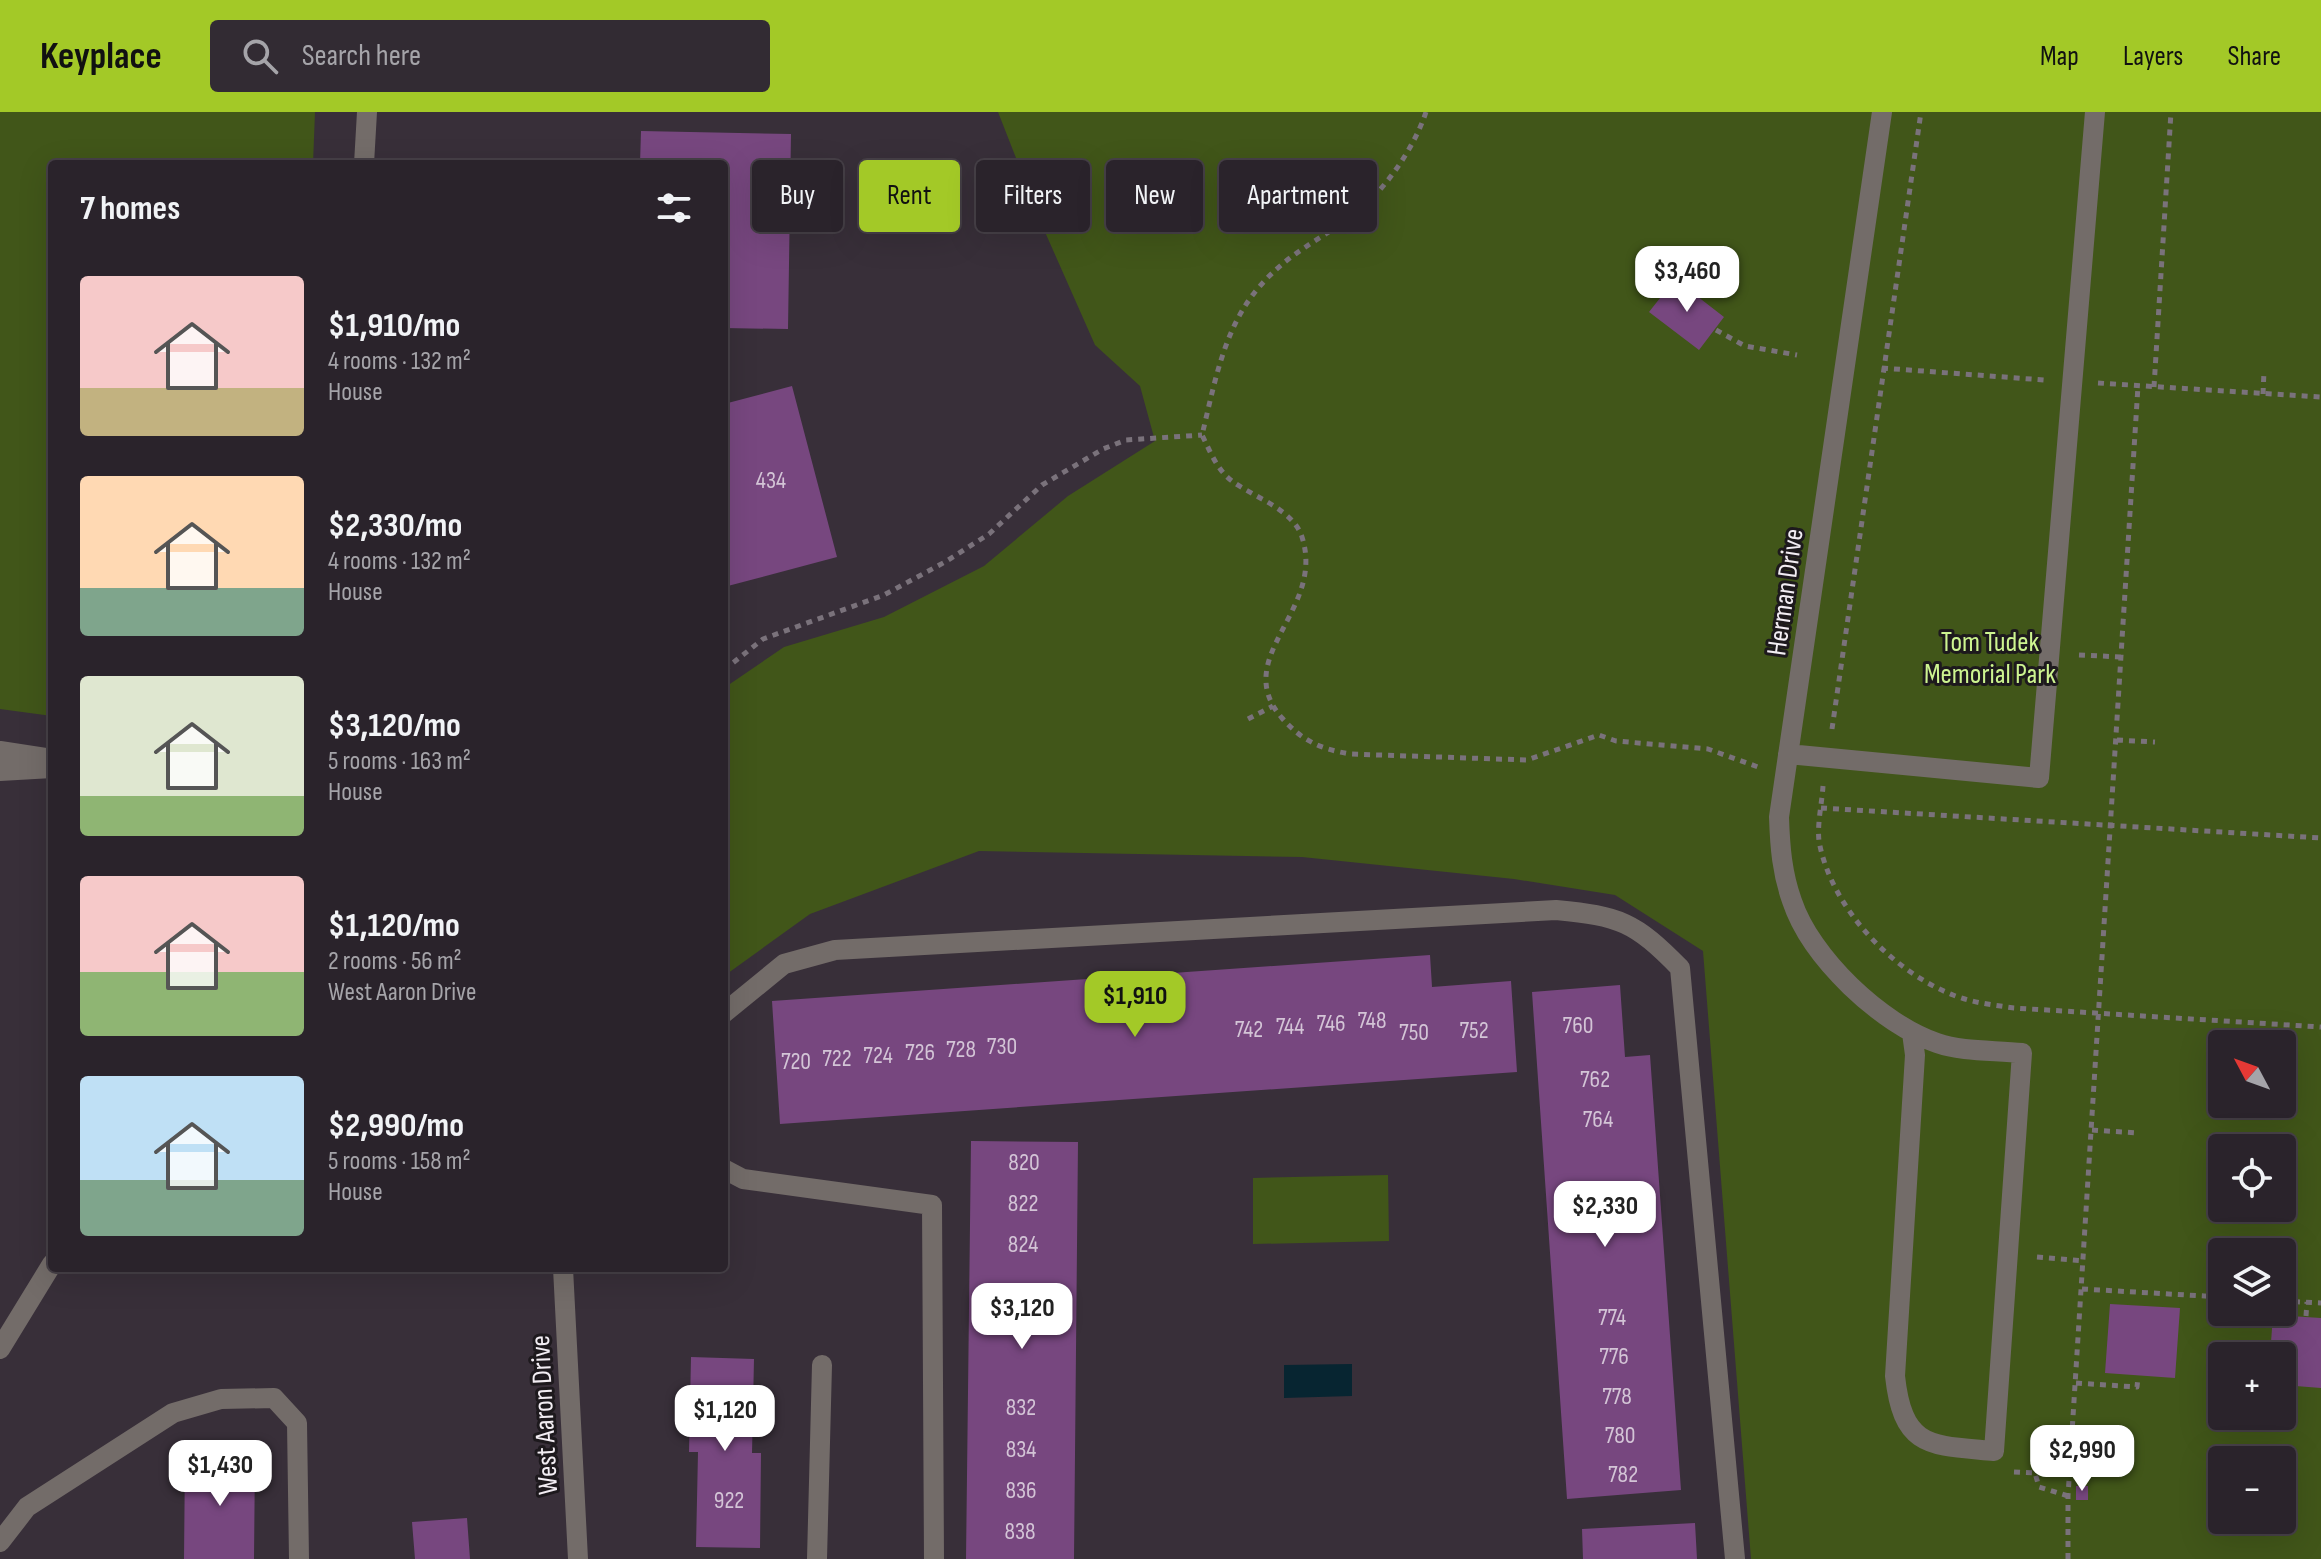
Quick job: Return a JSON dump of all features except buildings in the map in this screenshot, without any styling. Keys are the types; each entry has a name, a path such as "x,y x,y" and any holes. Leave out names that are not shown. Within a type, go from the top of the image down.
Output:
{"street":[{"path":"364,160 367,112"},
{"name":"Herman Drive","path":"1882,112 1779,817 1781,864 1793,904 1815,943 1850,985 1912,1033"},
{"path":"1788,754 2039,778 2095,112"},
{"path":"0,751 48,758"},
{"path":"0,771 48,768"},
{"path":"728,1010 784,964 835,950 1556,910 1610,916 1647,935 1680,968 1735,1559"},
{"path":"1912,1033 1941,1044 2022,1053 1994,1451 1926,1442 1910,1428 1899,1407 1895,1376 1915,1055 1912,1033"},
{"path":"728,1171 743,1179 932,1205 934,1559"},
{"path":"0,1349 48,1271"},
{"name":"West Aaron Drive","path":"563,1272 578,1559"},
{"path":"817,1559 822,1365"},
{"path":"0,1542 27,1507 173,1413 221,1399 274,1398 297,1423 299,1559"}],"path":[{"path":"1426,112 1407,152 1366,203 1349,218 1299,248 1253,295 1219,362 1202,435 1229,480 1289,518 1301,533 1305,548 1303,590 1265,669 1264,683 1273,706 1304,740 1327,750 1350,754 1527,760 1599,735 1616,741 1708,749 1761,768"},
{"path":"1832,732 1921,112"},
{"path":"2154,387 2171,112"},
{"path":"1716,330 1745,346 1797,355"},
{"path":"1875,367 2049,380"},
{"path":"2263,394 2264,371"},
{"path":"2090,383 2321,397"},
{"path":"2068,1559 2068,1496 2113,825 2138,386"},
{"path":"728,666 752,644 884,595 945,562 989,534 1042,485 1103,449 1126,440 1202,435"},
{"path":"2101,656 2122,657"},
{"path":"1248,719 1273,706"},
{"path":"2117,740 2155,742"},
{"path":"1823,785 1819,838 1831,879 1862,926 1911,973 1941,990 1974,1002 2014,1008 2321,1027"},
{"path":"1821,808 2321,838"},
{"path":"2092,1130 2139,1133"},
{"path":"2059,1259 2084,1261"},
{"path":"2082,1289 2208,1296"},
{"path":"2296,1302 2321,1303"},
{"path":"2306,1316 2307,1302"},
{"path":"2076,1383 2137,1387 2138,1377"},
{"path":"2013,1471 2035,1473 2039,1487 2068,1496"}],"green space":[{"path":"0,112 315,112 313,160 48,160 48,715 0,709"},
{"name":"Tom Tudek Memorial Park","path":"998,112 2321,112 2321,1559 1751,1559 1703,951 1615,895 1514,879 1302,857 979,851 810,914 728,973 728,685 784,647 884,617 984,566 1068,496 1155,441 1140,386 1095,345 1045,232 1090,232 1090,160 1017,160"},
{"path":"1388,1175 1389,1241 1253,1244 1253,1178"}],"water":[{"path":"1352,1364 1352,1396 1284,1398 1284,1365"}]}
